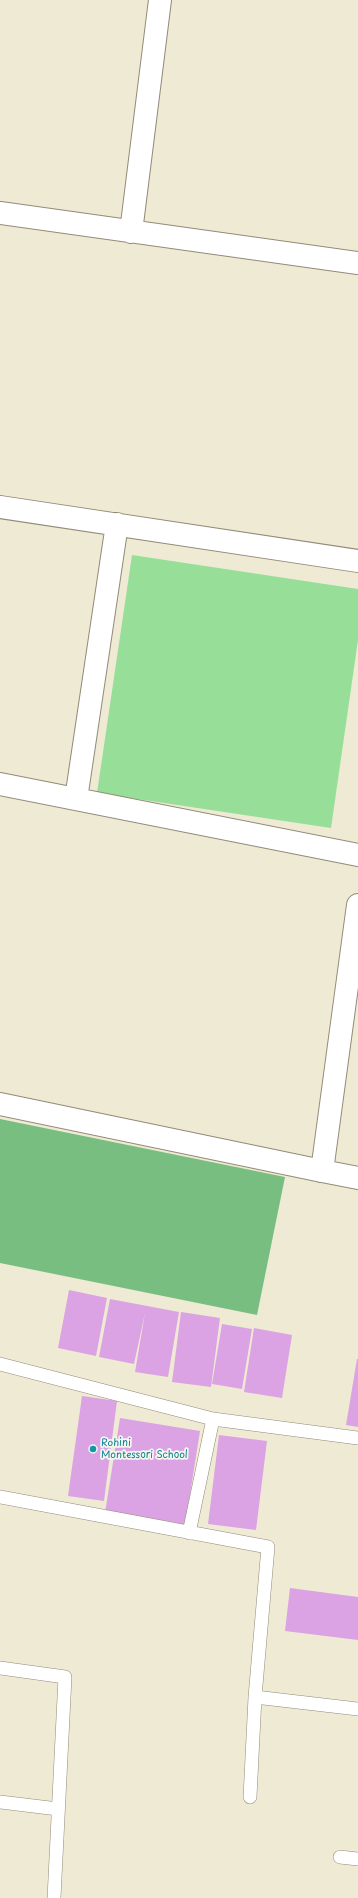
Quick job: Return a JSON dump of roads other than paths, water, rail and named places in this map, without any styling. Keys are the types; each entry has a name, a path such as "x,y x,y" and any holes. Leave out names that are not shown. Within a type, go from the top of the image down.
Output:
{"street":[{"path":"131,232 160,0"},
{"path":"0,213 358,263"},
{"path":"0,507 358,561"},
{"path":"76,799 117,524"},
{"path":"0,784 358,855"},
{"path":"322,1171 358,905"},
{"path":"0,1104 358,1178"}],"lane":[{"path":"0,1364 213,1419 358,1438"},
{"path":"188,1532 213,1419"},
{"path":"0,1497 268,1547 250,1797"},
{"path":"0,1668 65,1677 54,1898"},
{"path":"256,1697 358,1709"},
{"path":"0,1802 58,1809"},
{"path":"340,1857 358,1859"}],"place":[{"name":"Rohini Montessori School","path":"93,1449"}]}
